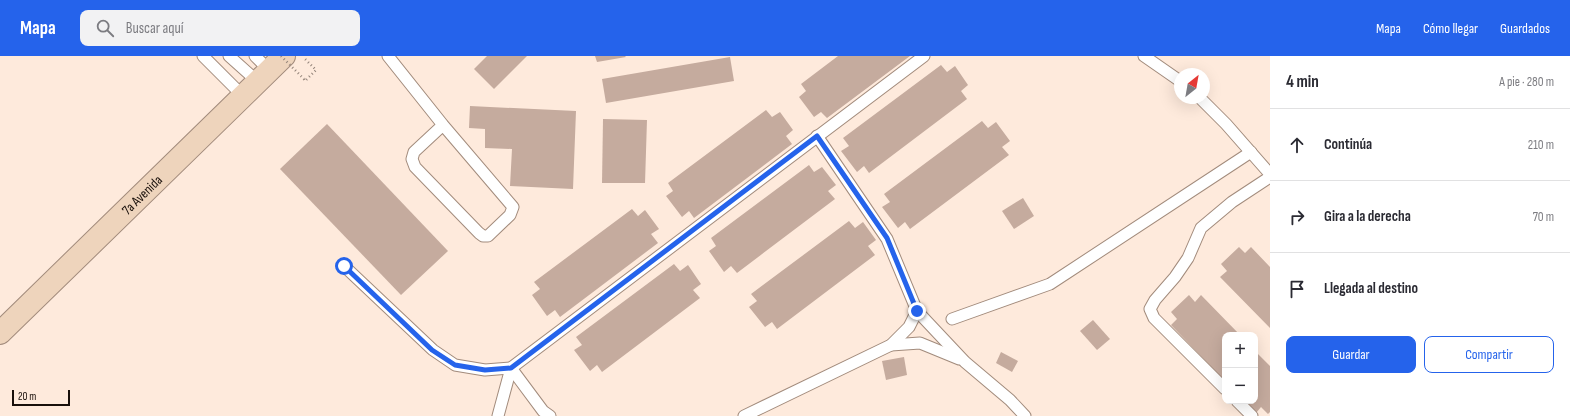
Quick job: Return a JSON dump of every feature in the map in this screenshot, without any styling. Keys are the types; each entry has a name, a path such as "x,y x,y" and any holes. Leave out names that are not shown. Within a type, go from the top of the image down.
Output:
{"main road":[{"name":"7a Avenida","path":"0,333 265,69"}],"lane":[{"path":"203,56 265,69"},
{"path":"229,56 265,69"},
{"path":"388,56 443,125 512,207 510,215 488,236 483,236 479,233 414,167 412,159 414,152 443,125"},
{"path":"344,266 432,350 455,365 485,370 511,368 924,56"},
{"path":"1144,56 1174,77"},
{"path":"1206,104 1270,174"},
{"path":"817,136 887,238 917,311 965,362 1010,400 1025,416"},
{"path":"952,319 1050,284 1251,152"},
{"path":"1222,386 1154,318 1150,309 1154,300 1175,277 1188,258 1201,228 1232,202 1270,177"},
{"path":"744,416 891,345 909,327 917,311"},
{"path":"891,345 920,343 965,362"},
{"path":"498,416 511,368"},
{"path":"511,368 542,411 550,416"},
{"path":"1240,404 1252,416"}],"path":[{"path":"265,69 304,79 305,81 316,70 303,56"}],"building":[{"path":"487,56 527,56 494,89 474,69"},
{"path":"595,56 625,56 626,57 597,62"},
{"path":"838,56 910,56 827,118 821,112 814,117 799,97 806,91 801,84"},
{"path":"730,57 734,81 606,103 602,79"},
{"path":"941,65 947,72 955,66 968,85 961,91 967,99 869,173 864,166 857,172 841,151 849,146 843,138"},
{"path":"470,106 576,111 573,189 510,186 512,149 485,148 485,129 469,128"},
{"path":"766,110 772,117 780,112 793,130 786,136 792,144 694,218 689,211 682,217 666,196 673,191 668,183"},
{"path":"603,119 647,120 645,183 602,183"},
{"path":"982,121 988,128 996,122 1010,141 1002,147 1009,155 910,229 905,222 898,228 882,207 890,202 884,194"},
{"path":"327,124 448,251 401,295 280,169"},
{"path":"809,165 814,172 822,167 836,185 828,191 835,199 737,273 731,266 724,272 709,251 716,246 711,238"},
{"path":"1023,198 1034,216 1014,229 1002,211"},
{"path":"632,209 638,216 645,210 659,229 651,234 658,243 560,317 555,310 547,316 532,295 540,289 534,282"},
{"path":"849,221 855,228 863,222 876,240 868,246 875,255 777,329 772,322 765,327 749,307 757,301 751,294"},
{"path":"1239,247 1245,253 1251,247 1270,267 1270,328 1220,277 1227,271 1221,264"},
{"path":"674,264 680,271 688,265 701,284 693,290 700,298 602,372 597,365 590,371 574,350 582,345 576,337"},
{"path":"1189,295 1195,302 1201,295 1237,332 1222,332 1222,378 1171,325 1177,319 1171,312"},
{"path":"1093,320 1110,339 1097,350 1080,331"},
{"path":"1001,352 1018,361 1012,372 996,363"},
{"path":"1258,354 1270,366 1270,412 1268,414 1261,407 1256,413 1247,404 1258,404"},
{"path":"904,357 907,375 886,380 882,361"}],"route":[{"path":"344,266 432,350 455,365 485,370 511,368 817,136 887,238 917,311"}]}
